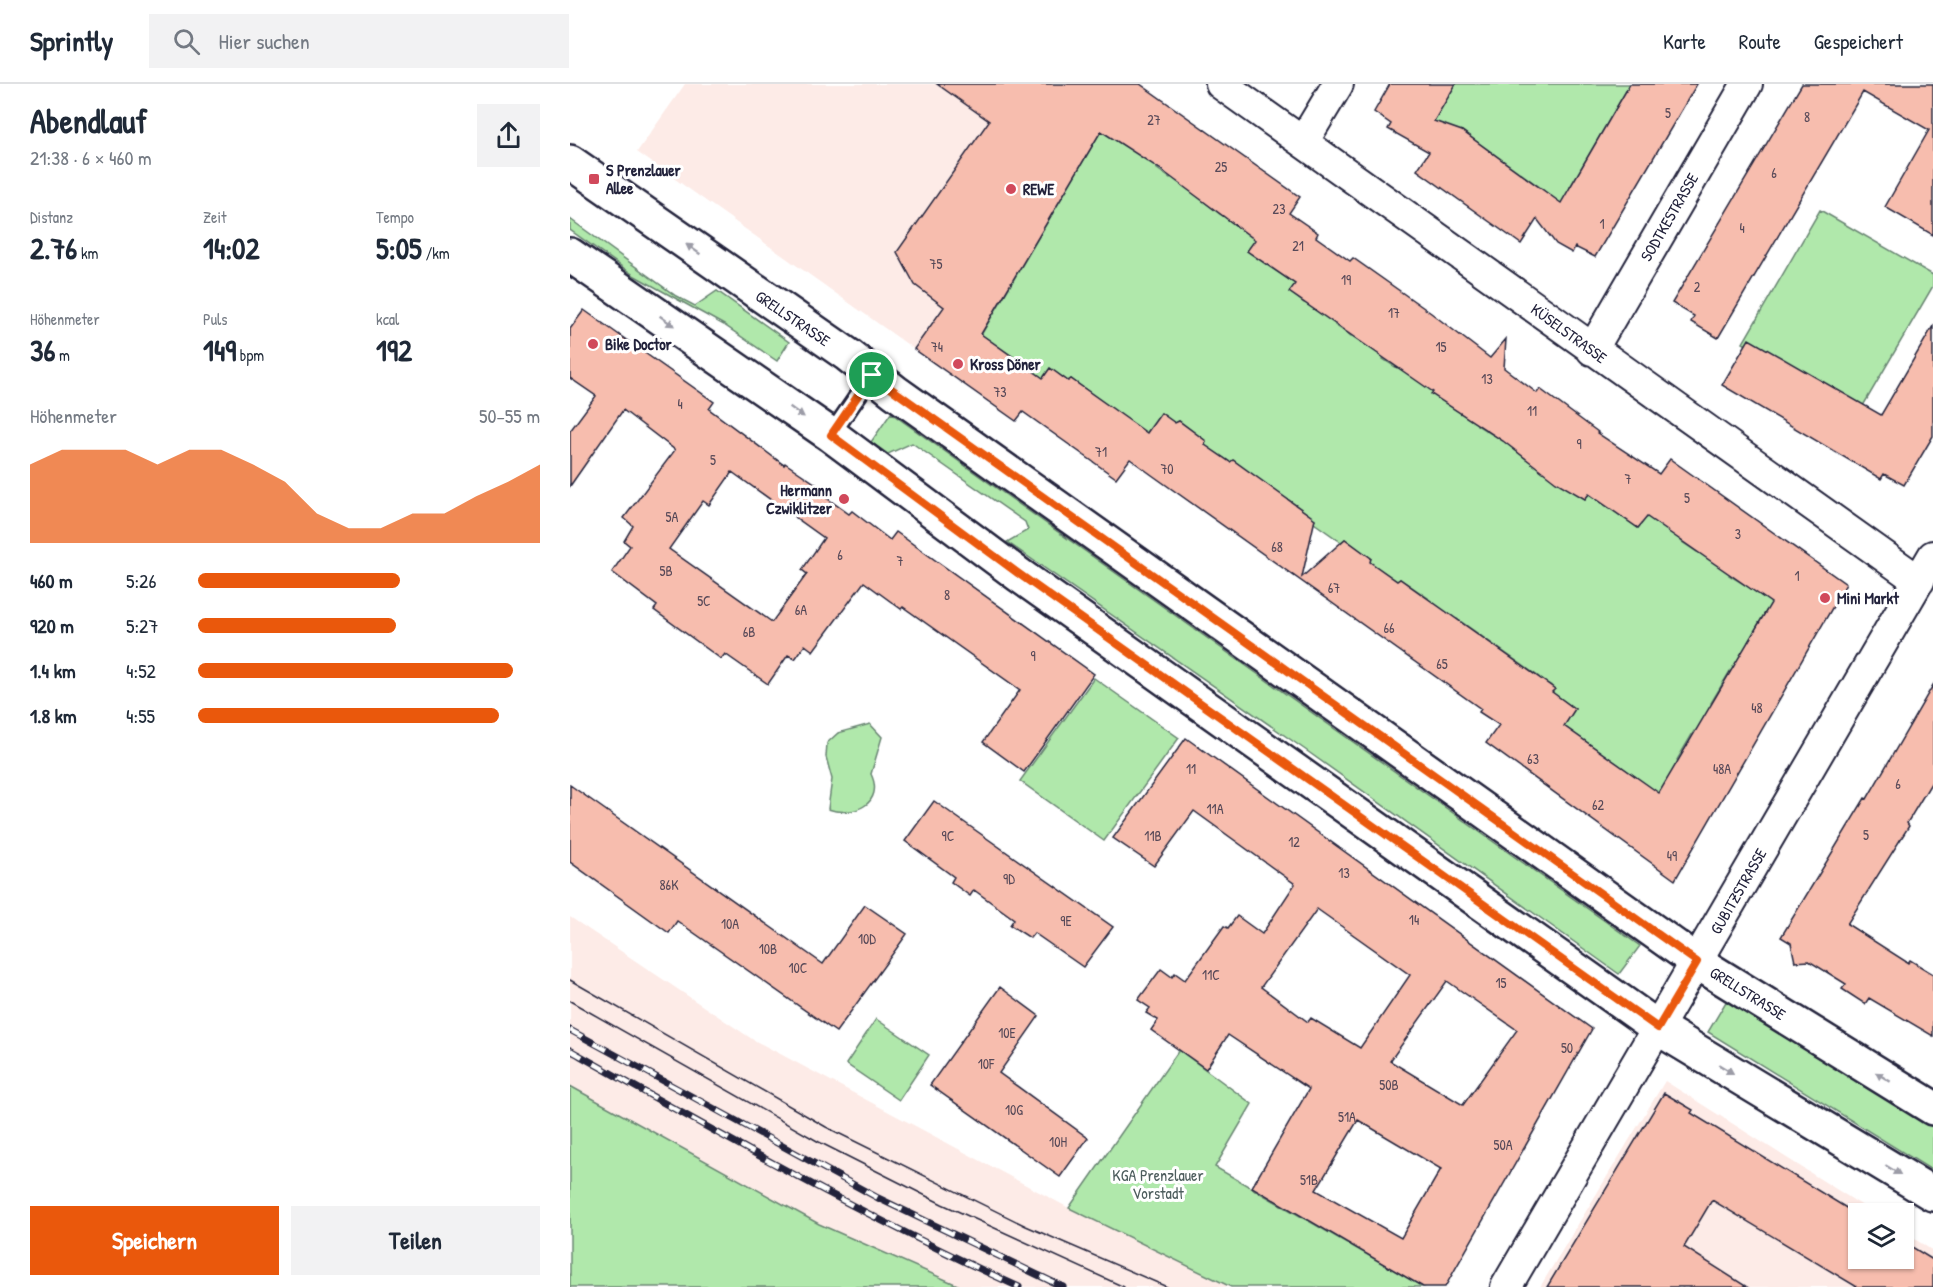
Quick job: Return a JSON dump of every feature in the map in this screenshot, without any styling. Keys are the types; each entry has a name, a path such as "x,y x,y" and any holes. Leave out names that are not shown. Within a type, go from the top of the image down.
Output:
{"street":[{"name":"KÜSELSTRASSE","path":"1221,84 1592,350 1926,569"},
{"path":"1303,142 1338,84"},
{"name":"SODTKESTRASSE","path":"1592,350 1747,84"},
{"name":"GRELLSTRASSE","path":"570,162 839,349 872,375 1697,962 1933,1108"},
{"path":"570,255 831,435 1019,574 1658,1028 1933,1194"},
{"name":"GUBITZSTRASSE","path":"1506,1287 1926,569"}],"lane":[{"path":"831,435 872,375"}],"shaded area":[{"path":"685,84 1140,84 1145,87 966,386 637,152"},
{"path":"570,917 752,1039 1069,1208 1231,1287 860,1287 570,1130"},
{"path":"1665,1081 1858,1203 1848,1203 1848,1269 1914,1269 1914,1239 1933,1251 1933,1287 1540,1287"}],"green space":[{"path":"1456,84 1630,84 1570,187 1565,214 1541,188 1462,131 1450,130 1425,116"},
{"path":"1101,131 1161,162 1156,168 1170,178 1175,172 1210,197 1206,203 1220,214 1261,233 1247,251 1295,284 1290,292 1304,303 1311,295 1341,316 1335,325 1351,336 1356,328 1388,351 1383,359 1397,368 1403,361 1437,385 1432,393 1482,417 1477,425 1493,435 1498,428 1530,450 1524,457 1585,499 1589,494 1638,528 1652,510 1682,542 1697,552 1702,547 1734,569 1729,575 1745,585 1748,580 1777,600 1768,612 1766,611 1748,642 1751,644 1734,672 1730,671 1711,703 1715,705 1698,732 1694,731 1677,760 1680,763 1663,792 1655,795 1636,777 1564,726 1575,709 1552,692 1555,688 1547,683 1544,686 1539,677 1457,619 1454,621 1426,602 1428,598 1400,579 1397,581 1370,562 1371,558 1345,539 1341,542 1314,523 1315,519 1289,500 1285,501 1234,461 1230,462 1205,445 1206,441 1179,421 1175,423 1161,413 1145,435 1071,379 1068,381 1050,368 1043,378 981,335"},
{"path":"1820,210 1933,275 1933,286 1860,411 1743,343"},
{"path":"570,219 676,296 695,306 717,291 789,342 777,361 724,325 635,276 570,230"},
{"path":"891,413 1640,946 1619,974 1307,751 1007,542 1028,530 1025,522 912,443 888,454 871,442"},
{"path":"1094,678 1179,738 1104,841 1020,781"},
{"path":"870,724 882,737 871,774 874,793 864,806 857,810 828,809 832,779 826,757 827,743 838,733"},
{"path":"1727,1000 1933,1126 1933,1171 1708,1032"},
{"path":"876,1019 929,1055 899,1100 846,1064"},
{"name":"KGA Prenzlauer Vorstadt","path":"1179,1050 1252,1104 1215,1167 1423,1287 1231,1287 1069,1208"},
{"path":"570,1086 819,1224 962,1287 570,1287"}],"building":[{"path":"937,84 1140,84 1300,197 1289,213 1318,233 1316,237 1350,261 1353,258 1490,358 1506,339 1504,368 1537,393 1540,389 1597,433 1659,474 1670,459 1846,584 1675,880 1486,743 1499,725 1479,712 1481,709 1130,459 1116,478 1023,412 1016,421 914,349 944,307 915,285 897,252 989,121","holes":["1101,131 1160,169 1255,240 1247,251 1295,284 1289,292 1433,392 1431,394 1503,441 1556,482 1585,499 1589,494 1638,528 1647,517 1771,603 1659,793 1564,726 1575,709 1552,692 1555,689 1400,579 1397,581 1370,562 1371,558 1345,539 1302,577 1315,519 1233,460 1230,462 1205,445 1206,441 1179,421 1175,423 1161,413 1147,433 1071,379 1068,381 1050,368 1043,378 981,334"]},
{"path":"1390,84 1456,84 1434,121 1462,131 1561,203 1630,84 1697,84 1595,257 1575,247 1572,253 1556,244 1537,219 1521,244 1417,170 1429,152 1388,129 1391,124 1374,112"},
{"path":"1802,84 1933,84 1933,235 1885,207 1929,130 1863,92 1718,338 1691,322 1694,316 1672,303"},
{"path":"584,310 714,402 709,409 784,465 785,463 816,484 813,488 849,514 852,511 890,540 896,532 1094,674 1024,772 983,742 1020,690 864,582 813,651 805,645 795,659 788,655 768,684 725,654 721,659 654,610 657,606 612,572 630,546 624,541 633,526 624,518 675,450 623,410 570,486 570,431 596,396 570,378 570,329","holes":["732,472 824,538 802,570 807,574 772,622 669,549 703,501 709,505"]},
{"path":"1933,326 1933,436 1904,485 1884,474 1881,479 1722,385 1749,339 1881,415"},
{"path":"1933,685 1933,780 1907,823 1909,826 1847,924 1908,963 1910,960 1933,974 1933,1036 1869,998 1865,1004 1842,989 1846,984 1809,961 1795,962 1791,943 1781,937 1865,798 1867,799"},
{"path":"1186,738 1592,1029 1445,1287 1423,1287 1252,1187 1309,1089 1228,1035 1206,1069 1151,1030 1158,1020 1146,1013 1150,1008 1138,1000 1161,969 1172,977 1175,973 1185,980 1224,926 1228,928 1237,916 1262,934 1295,884 1194,811 1154,866 1113,838","holes":["1317,909 1410,975 1360,1048 1311,1018 1308,1022 1261,987","1447,981 1517,1030 1463,1105 1390,1061","1358,1120 1441,1169 1401,1238 1316,1190"]},
{"path":"570,785 823,964 865,905 907,934 836,1032 677,921 669,933 570,862"},
{"path":"934,801 1113,927 1083,967 1034,933 1030,938 1010,925 1014,919 974,890 970,896 951,882 954,877 905,841"},
{"path":"1000,987 1039,1016 999,1073 1088,1138 1060,1177 930,1085"},
{"path":"1664,1093 1693,1110 1691,1113 1848,1209 1848,1269 1914,1269 1914,1248 1933,1260 1933,1287 1857,1287 1712,1200 1684,1247 1747,1287 1547,1287"}],"tram line":[{"path":"570,980 826,1127 1026,1226 1167,1287"},
{"path":"570,1001 819,1142 942,1204 1124,1287"}],"railway":[{"path":"570,1030 878,1198 1063,1287"},
{"path":"570,1050 848,1203 1019,1287"}],"place":[{"name":"S Prenzlauer Allee","path":"594,179"},
{"name":"REWE","path":"1011,189"},
{"name":"Bike Doctor","path":"593,344"},
{"name":"Kross Döner","path":"958,364"},
{"name":"Hermann Czwiklitzer","path":"844,499"},
{"name":"Mini Markt","path":"1825,598"}],"route":[{"path":"872,375 1697,962 1658,1028 1019,574 831,435 872,375"}]}
